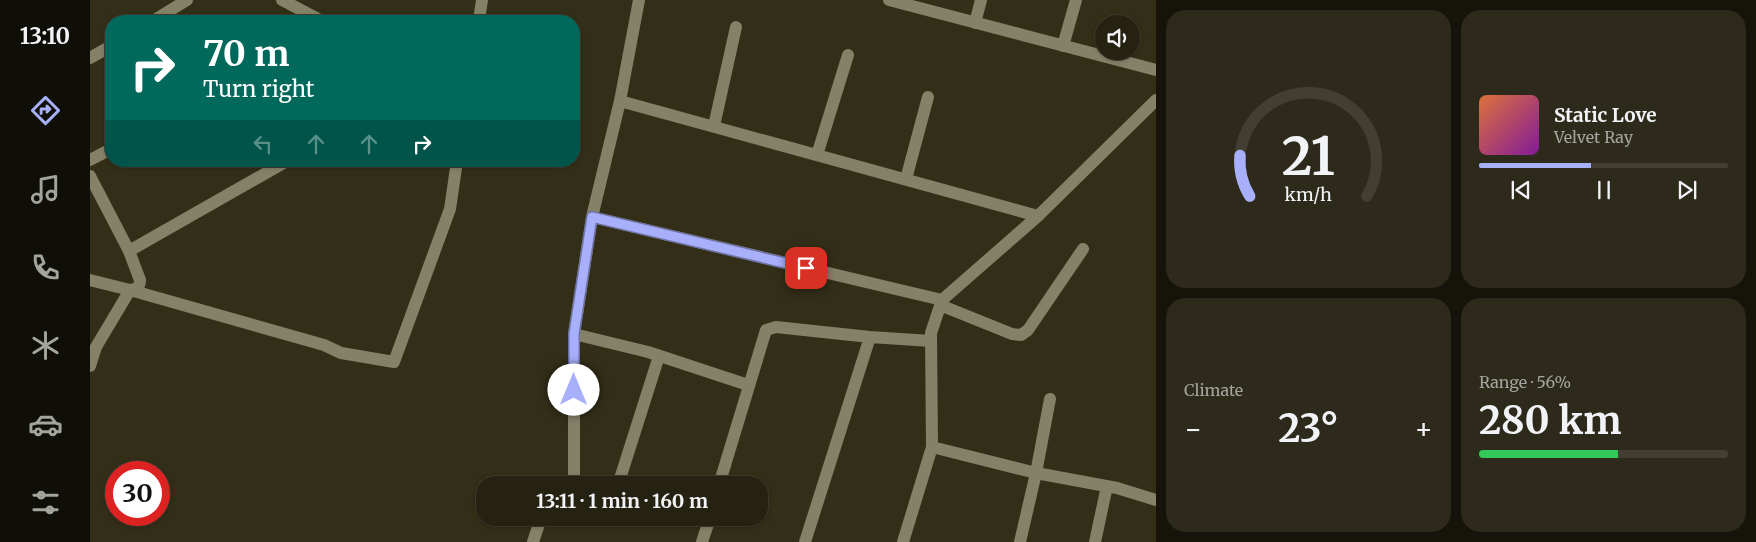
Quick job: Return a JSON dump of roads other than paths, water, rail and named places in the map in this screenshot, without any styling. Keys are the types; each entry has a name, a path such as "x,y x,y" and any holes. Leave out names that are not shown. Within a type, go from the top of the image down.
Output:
{"street":[{"path":"163,15 187,0"},
{"path":"282,0 311,15"},
{"path":"480,15 482,0"},
{"path":"574,476 574,334 592,217 620,101 639,0"},
{"path":"975,23 981,0"},
{"path":"1063,46 1076,0"},
{"path":"896,1 1156,70"},
{"path":"714,126 736,27"},
{"path":"90,58 105,49"},
{"path":"817,155 848,55"},
{"path":"906,179 928,97"},
{"path":"904,542 932,447 931,333 941,303 1038,216 1156,100"},
{"path":"620,101 1038,216"},
{"path":"90,160 105,152"},
{"path":"129,251 276,167"},
{"path":"90,280 324,345 342,354 394,362 450,209 456,167"},
{"path":"90,176 129,251 140,280 140,284 136,289 130,290 96,347 90,366"},
{"path":"592,217 941,303 1012,334 1021,335 1028,330 1083,249"},
{"path":"722,476 766,330 776,326 870,337 931,341"},
{"path":"574,334 659,356 748,386"},
{"path":"805,542 870,337"},
{"path":"621,476 659,356"},
{"path":"1020,542 1050,399"},
{"path":"932,447 1036,473 1117,488 1156,500"},
{"path":"1095,542 1107,486"},
{"path":"533,542 538,526"},
{"path":"702,542 707,526"}]}
